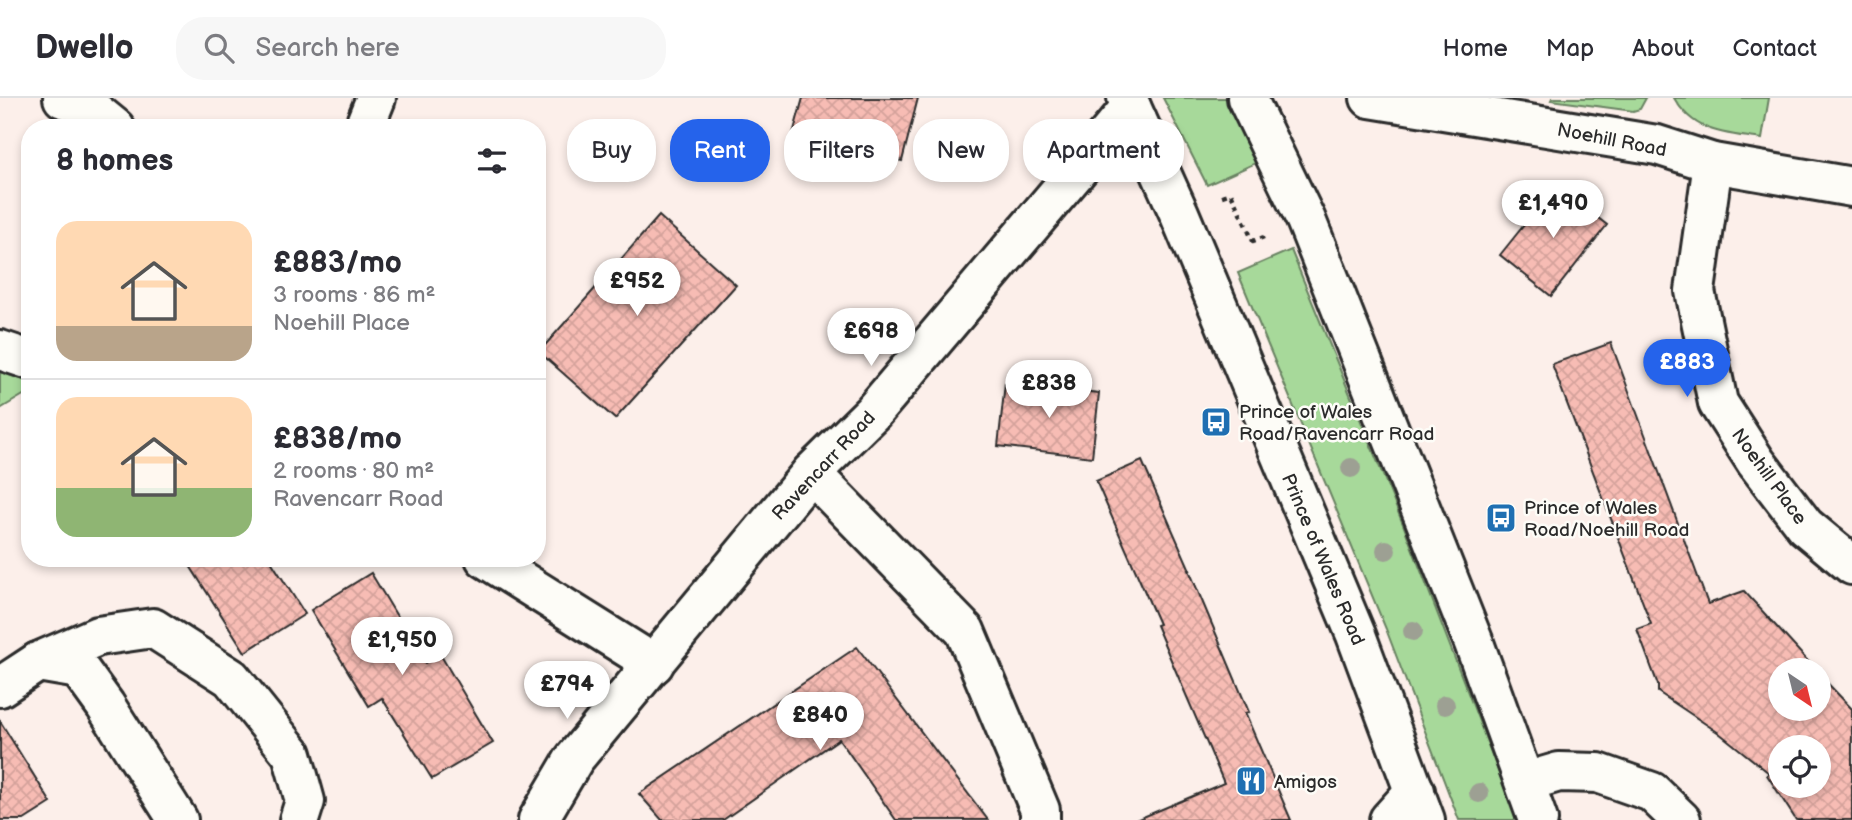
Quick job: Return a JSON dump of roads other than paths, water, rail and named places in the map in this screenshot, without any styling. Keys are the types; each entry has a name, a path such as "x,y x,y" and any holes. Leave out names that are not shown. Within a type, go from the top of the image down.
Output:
{"main road":[{"path":"63,98 88,106 104,119"},
{"path":"368,119 376,98"},
{"path":"1247,98 1306,220 1474,643 1538,820"},
{"name":"Noehill Road","path":"1370,98 1657,145 1713,163 1852,187"},
{"name":"Ravencarr Road","path":"538,820 574,759 811,473 873,412 1129,103"},
{"name":"Prince of Wales Road","path":"1129,103 1179,213 1356,635 1420,805 1389,820"},
{"name":"Noehill Place","path":"1713,163 1695,291 1718,403 1756,462 1805,526 1852,565"},
{"path":"0,350 21,357"},
{"path":"811,473 965,631 1040,810 1040,820"},
{"path":"499,567 654,664"},
{"path":"0,687 38,662 98,636 153,628 231,678 292,754 305,801 299,820"},
{"path":"38,662 79,670 105,705 178,820"},
{"path":"1525,782 1559,772 1598,773 1652,792 1681,820"}],"place":[{"name":"Prince of Wales Road/Ravencarr Road","path":"1216,422"},
{"name":"Prince of Wales Road/Noehill Road","path":"1501,518"},
{"name":"Amigos","path":"1251,781"}]}
